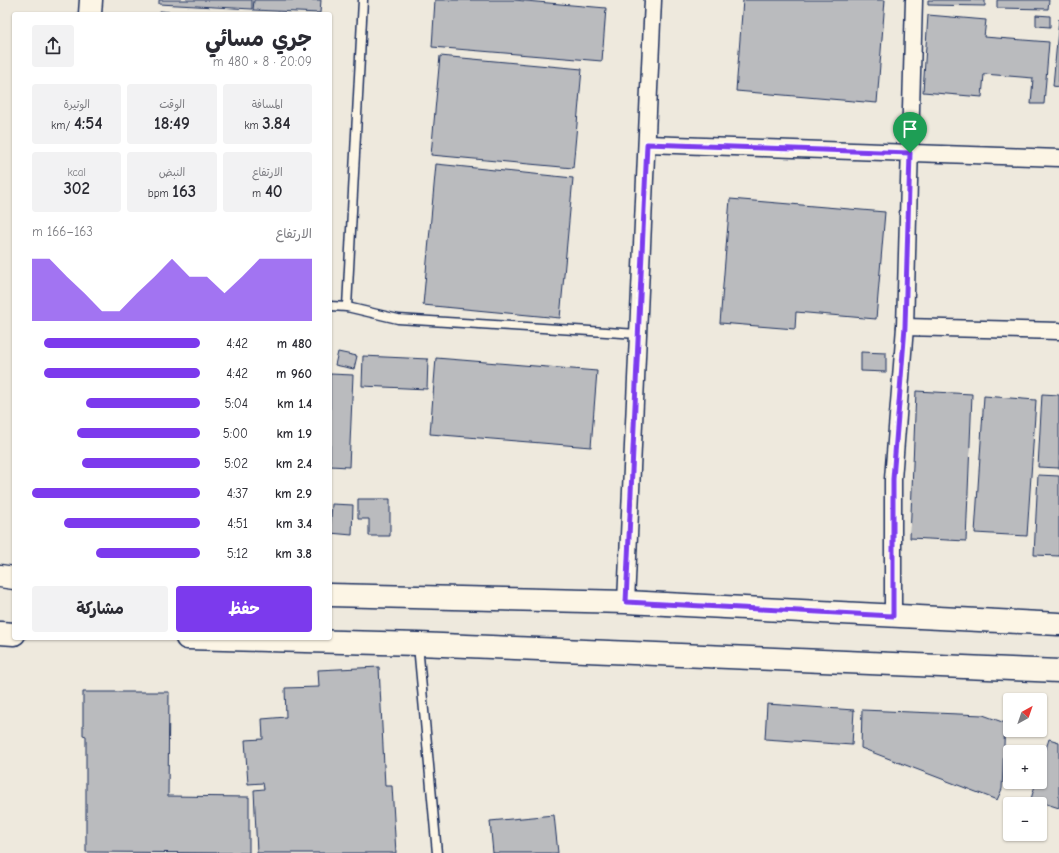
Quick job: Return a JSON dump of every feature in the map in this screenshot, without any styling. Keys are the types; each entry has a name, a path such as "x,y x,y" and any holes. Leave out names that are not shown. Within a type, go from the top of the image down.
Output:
{"street":[{"path":"90,12 91,0"},
{"path":"626,602 654,0"},
{"path":"893,616 893,479 905,327 914,0"},
{"path":"647,144 1059,158"},
{"path":"905,327 1059,331"},
{"path":"0,576 12,578"},
{"path":"332,595 626,602 1059,624"},
{"path":"0,633 12,634"},
{"path":"264,640 418,644 1059,672"}],"lane":[{"path":"347,307 363,0"},
{"path":"332,306 347,307 398,319 638,334"},
{"path":"418,644 437,853"}],"building":[{"path":"159,0 252,0 252,9 159,4"},
{"path":"254,0 321,0 320,12 253,10"},
{"path":"435,0 514,0 606,8 602,61 432,47"},
{"path":"743,0 885,0 877,103 736,91"},
{"path":"928,0 985,0 985,6 928,5"},
{"path":"997,0 1049,0 1048,9 997,8"},
{"path":"928,15 986,20 984,37 1049,42 1044,104 1031,104 1033,78 984,74 982,97 923,92"},
{"path":"1036,15 1050,16 1050,27 1036,26"},
{"path":"1059,19 1059,87 1053,86"},
{"path":"440,56 582,69 573,168 431,155"},
{"path":"436,164 573,178 560,318 423,305"},
{"path":"730,199 885,212 876,319 796,312 795,329 720,323"},
{"path":"338,352 357,356 354,369 335,365"},
{"path":"861,352 886,353 886,372 861,371"},
{"path":"363,356 428,359 427,389 362,386"},
{"path":"436,358 597,371 591,447 430,434"},
{"path":"332,374 353,375 349,467 332,466"},
{"path":"916,391 972,394 966,541 910,538"},
{"path":"1042,394 1059,395 1059,468 1038,467"},
{"path":"984,396 1036,400 1027,536 975,533"},
{"path":"1038,475 1059,476 1059,556 1034,555"},
{"path":"358,499 390,499 390,536 369,536 369,519 358,519"},
{"path":"332,504 353,505 352,535 332,533"},
{"path":"379,667 385,786 392,786 396,853 257,853 254,790 264,789 263,783 248,784 245,740 263,739 262,719 286,717 285,688 319,687 318,670"},
{"path":"83,692 169,692 168,796 249,797 249,853 86,852 86,736 83,735"},
{"path":"767,704 854,710 852,745 765,739"},
{"path":"862,710 983,715 1003,722 1003,737 1004,737 1002,789 997,800 861,748"},
{"path":"1049,739 1059,742 1059,808 1047,804 1047,797 1032,797 1034,789 1047,789 1047,745"},
{"path":"554,815 558,853 493,853 490,821"}],"route":[{"path":"647,144 910,153 905,327 893,479 893,616 626,602 647,144"}]}
